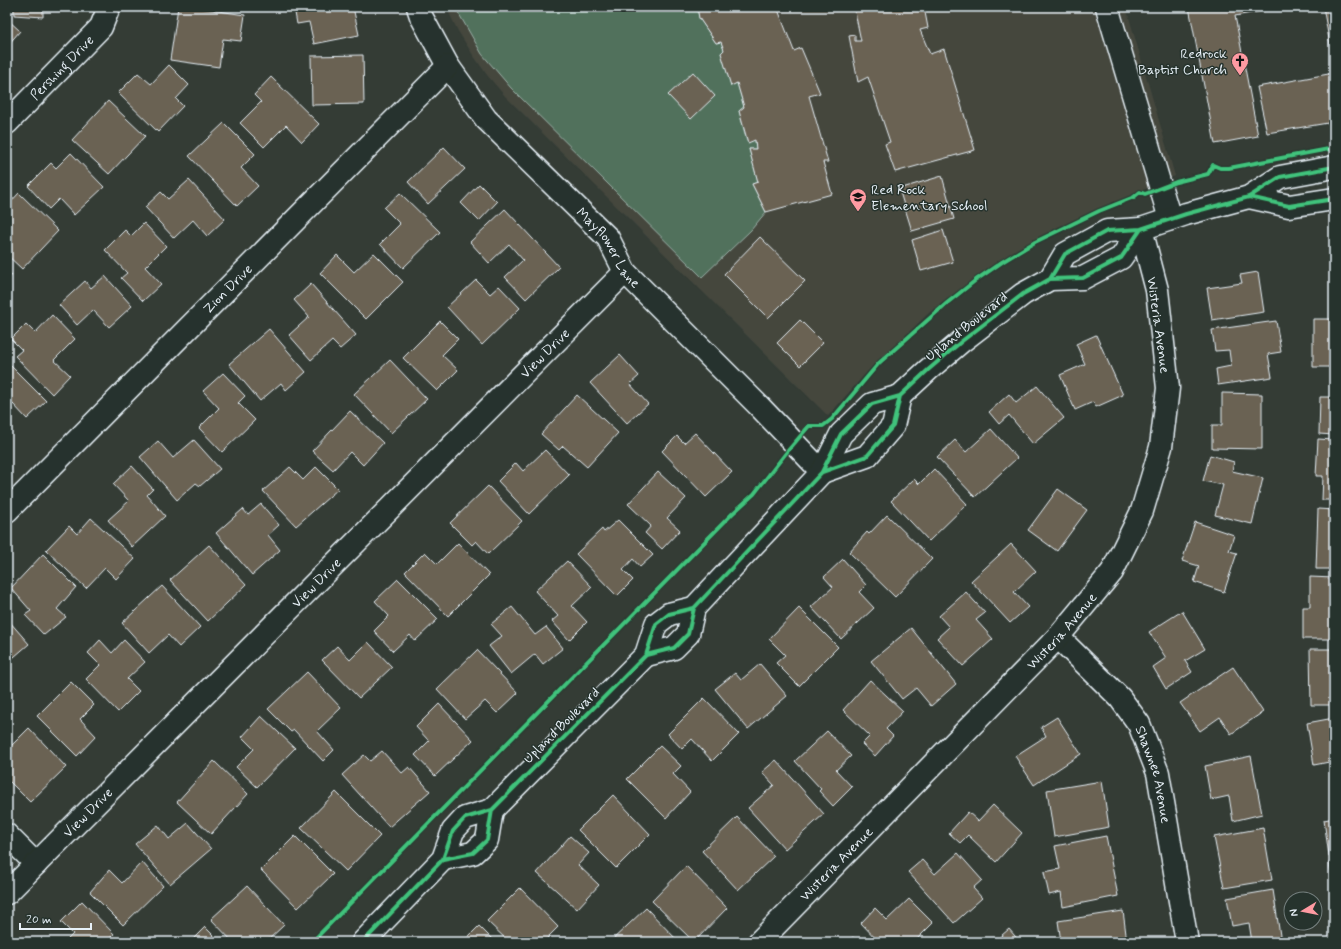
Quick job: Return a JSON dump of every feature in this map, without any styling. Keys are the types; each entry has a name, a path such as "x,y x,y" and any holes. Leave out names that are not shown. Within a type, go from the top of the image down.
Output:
{"street":[{"name":"Pershing Drive","path":"7,123 101,26 110,7"},
{"name":"Mayflower Lane","path":"418,7 421,16 448,66 486,119 608,238 624,272 759,406 822,472"},
{"path":"1107,7 1170,219"},
{"name":"Zion Drive","path":"7,511 448,66"},
{"name":"Upland Boulevard","path":"1050,279 1065,254 1107,231 1141,229 1170,219 1250,198 1280,177 1334,167"},
{"name":"Upland Boulevard","path":"1250,198 1289,206 1334,199"},
{"name":"Upland Boulevard","path":"363,942 444,859 452,831 465,818 492,810 646,655 656,624 669,614 694,608 822,472 841,434 872,404 900,396 962,341 1023,294 1050,279 1083,278 1121,258 1141,229"},
{"name":"Wisteria Avenue","path":"759,942 1058,637 1112,572 1142,511 1161,447 1168,388 1157,290 1141,229"},
{"name":"View Drive","path":"7,893 624,272"},
{"name":"Upland Boulevard","path":"822,472 867,456 893,426 900,396"},
{"path":"646,655 674,648 688,634 694,608"},
{"name":"Shawnee Avenue","path":"1058,637 1120,698 1139,724 1158,773 1187,942"},
{"path":"444,859 473,853 487,840 492,810"},
{"path":"7,835 36,864"}],"shaded area":[{"name":"Red Rock Elementary School","path":"446,7 1126,7 1175,176 1058,227 1017,249 988,268 930,312 867,372 828,416 505,96 487,75 473,55 458,31"}],"green space":[{"path":"455,7 697,7 699,18 716,43 721,42 724,50 721,53 731,85 737,83 744,107 739,111 747,142 755,140 756,149 749,149 758,182 752,184 766,212 751,230 702,277 511,88 482,54"}],"building":[{"path":"14,7 43,7 43,17 14,15"},
{"path":"178,7 192,7 245,15 241,41 223,39 219,67 170,60"},
{"path":"294,7 321,7 321,10 334,7 353,7 359,35 314,44 309,22 297,24"},
{"path":"697,7 777,7 794,51 801,48 820,93 809,96 828,162 823,162 832,194 766,212 752,184 758,182 749,149 756,149 755,140 748,143 739,111 744,107 737,83 731,86 721,53 724,50 721,42 716,43 699,18"},
{"path":"854,7 924,7 928,28 920,30 930,54 944,49 975,150 895,172 885,144 890,142 868,77 858,82 849,36 855,35 855,41 861,41"},
{"path":"1189,7 1285,7 1235,16 1258,136 1215,144"},
{"path":"1323,7 1334,7 1334,66"},
{"path":"7,19 20,31 7,46"},
{"path":"363,55 364,104 312,105 311,56"},
{"path":"169,65 189,85 176,99 183,106 158,132 118,93 138,73 151,84"},
{"path":"693,72 715,96 691,119 668,95"},
{"path":"1334,73 1334,122 1267,133 1257,87"},
{"path":"271,77 319,124 302,142 286,125 264,147 240,123 261,102 254,95"},
{"path":"108,101 145,136 109,174 72,140"},
{"path":"224,123 255,154 241,168 258,186 237,206 189,156"},
{"path":"444,147 465,169 428,204 408,182"},
{"path":"71,153 104,187 74,215 59,199 49,209 28,186 51,163 56,168"},
{"path":"942,176 954,219 912,231 899,189"},
{"path":"189,180 225,219 207,236 193,220 174,238 145,207 161,192 168,199"},
{"path":"479,184 497,202 479,221 461,203"},
{"path":"19,193 58,231 22,269 7,255 7,206"},
{"path":"400,193 440,232 403,268 380,244 400,224 384,208"},
{"path":"505,209 559,267 526,299 505,277 523,260 509,244 489,263 470,242"},
{"path":"144,223 166,246 145,267 161,284 143,301 121,278 127,273 105,250 125,230 131,236"},
{"path":"943,230 953,262 921,271 912,240"},
{"path":"760,237 805,281 768,318 724,274"},
{"path":"1330,249 1334,249 1334,280"},
{"path":"374,253 403,282 366,319 320,273 337,255 354,272"},
{"path":"7,270 12,275 7,281"},
{"path":"1258,272 1264,312 1212,320 1207,288 1242,283 1240,275"},
{"path":"105,276 132,306 109,327 93,310 77,325 59,305 85,281 91,288"},
{"path":"476,280 490,294 499,286 520,308 482,345 447,307"},
{"path":"311,284 356,335 340,349 332,341 311,360 289,335 309,317 294,300"},
{"path":"52,315 75,339 54,360 70,375 52,394 15,356 22,350 11,339 26,324 35,333"},
{"path":"1313,319 1334,319 1334,367 1313,367"},
{"path":"800,320 823,343 800,366 777,343"},
{"path":"440,321 458,339 442,355 458,370 437,391 403,358"},
{"path":"1276,321 1281,352 1268,354 1272,377 1218,385 1216,369 1231,366 1229,350 1215,351 1212,330"},
{"path":"269,329 306,372 286,390 281,383 260,401 229,364"},
{"path":"1096,335 1123,395 1096,407 1093,402 1075,410 1060,375 1085,364 1076,344"},
{"path":"620,355 639,376 630,384 648,404 627,423 590,383"},
{"path":"390,360 427,399 391,433 354,394"},
{"path":"9,364 46,401 27,419 13,404 7,410 7,366"},
{"path":"223,373 245,396 238,403 255,420 222,452 199,428 219,408 203,391"},
{"path":"1332,375 1334,375 1334,435 1319,434 1320,397 1332,397"},
{"path":"1037,386 1064,418 1033,444 1009,415 999,424 989,412 1009,394 1016,403"},
{"path":"1222,393 1262,394 1262,449 1212,448 1212,425 1222,425"},
{"path":"577,395 618,433 587,467 563,446 559,450 541,434"},
{"path":"350,411 383,443 363,465 350,452 333,470 312,451"},
{"path":"991,429 1017,458 975,497 937,457 955,440 966,452"},
{"path":"695,433 732,472 706,497 662,451 677,436 684,443"},
{"path":"1318,439 1334,440 1334,500 1322,500 1323,476 1316,476"},
{"path":"194,440 220,469 200,486 196,483 177,500 140,457 158,441 173,458"},
{"path":"545,450 569,475 529,514 498,481 516,463 523,471"},
{"path":"1210,455 1234,462 1232,471 1263,478 1252,524 1215,515 1223,485 1203,481"},
{"path":"132,466 153,489 147,495 165,516 132,547 108,520 129,501 113,484"},
{"path":"290,467 303,480 316,467 338,489 296,526 263,491"},
{"path":"934,469 967,504 929,541 891,501 914,479 919,484"},
{"path":"658,472 686,498 667,518 680,530 662,549 645,533 651,526 628,504"},
{"path":"488,486 522,521 488,554 476,541 472,545 450,523"},
{"path":"1058,489 1087,510 1057,551 1028,530"},
{"path":"261,504 279,525 268,535 280,550 252,575 216,533 243,509 248,515"},
{"path":"1318,509 1334,510 1334,569 1316,569"},
{"path":"887,515 932,559 895,597 849,552 867,532 869,534"},
{"path":"91,518 135,559 116,579 105,568 86,588 46,550 69,526 77,534"},
{"path":"618,520 653,555 640,567 633,559 623,570 633,580 617,596 576,554 602,529 604,532"},
{"path":"1195,522 1234,535 1229,551 1237,553 1224,592 1194,582 1199,566 1182,561"},
{"path":"458,543 489,575 448,616 405,572 425,552 437,564"},
{"path":"1011,544 1036,571 1014,592 1028,607 1010,623 971,581"},
{"path":"209,545 246,585 208,621 170,580"},
{"path":"43,554 76,587 57,609 66,617 44,635 25,615 31,611 11,588"},
{"path":"843,559 866,585 859,592 874,608 841,639 811,607 833,587 824,577"},
{"path":"567,561 592,587 572,606 587,622 569,640 552,621 558,616 535,591"},
{"path":"1310,577 1334,578 1334,639 1303,639 1303,607 1310,607"},
{"path":"398,579 438,619 415,641 410,635 393,651 374,631 389,616 375,601"},
{"path":"162,586 200,627 179,647 168,635 149,653 122,623"},
{"path":"966,592 985,613 976,620 993,639 963,666 937,638 949,627 939,616"},
{"path":"512,607 535,635 546,627 563,648 543,664 535,654 511,674 489,646 502,636 491,624"},
{"path":"799,608 838,647 799,686 776,663 785,655 769,639"},
{"path":"1182,611 1205,649 1185,661 1192,672 1166,689 1153,667 1166,658 1149,632"},
{"path":"9,621 29,644 7,663 7,623"},
{"path":"911,628 956,684 931,706 916,688 902,699 871,661"},
{"path":"100,640 112,653 124,640 145,662 127,679 139,691 118,712 86,679 100,665 88,653"},
{"path":"368,642 392,667 359,698 322,660 337,646 350,660"},
{"path":"1310,649 1334,649 1334,705 1311,705"},
{"path":"477,650 518,693 497,713 485,701 465,719 437,689"},
{"path":"760,664 787,696 748,729 715,689 735,673 741,680"},
{"path":"1233,667 1263,712 1231,734 1220,717 1200,731 1180,703"},
{"path":"307,672 341,708 317,731 334,750 323,761 294,730 291,732 268,709"},
{"path":"870,680 903,711 886,729 893,736 875,756 862,744 870,736 843,710"},
{"path":"71,682 94,705 80,719 96,736 77,756 37,716"},
{"path":"704,698 739,734 712,761 692,739 682,749 668,734"},
{"path":"439,704 473,740 435,776 415,755 429,741 416,727"},
{"path":"261,716 295,748 257,787 236,767 254,749 242,737"},
{"path":"1057,717 1081,754 1034,785 1015,756 1046,736 1041,727"},
{"path":"1334,718 1334,761 1314,765 1307,723"},
{"path":"29,728 66,767 30,802 7,779 7,750"},
{"path":"827,731 851,756 836,770 852,787 833,806 819,791 821,789 795,761"},
{"path":"660,746 681,766 673,774 690,792 666,818 627,779"},
{"path":"382,751 402,773 409,767 430,791 389,827 342,775 364,755 370,761"},
{"path":"1251,756 1262,814 1233,821 1229,796 1211,800 1205,766"},
{"path":"776,760 824,814 785,849 748,808 774,785 762,772"},
{"path":"214,761 248,794 211,834 177,802"},
{"path":"1102,781 1109,827 1054,837 1047,790"},
{"path":"336,792 380,836 346,871 301,828"},
{"path":"613,795 650,834 616,868 578,830"},
{"path":"993,805 1022,833 996,862 968,835 960,843 949,833 968,812 978,821"},
{"path":"737,817 774,856 738,890 702,851"},
{"path":"1334,818 1334,855 1329,856 1324,820"},
{"path":"188,823 211,849 170,884 135,844 158,825 169,839"},
{"path":"1263,828 1272,880 1224,888 1214,837"},
{"path":"295,836 333,874 298,908 261,870"},
{"path":"570,836 589,853 578,865 599,885 577,909 537,873"},
{"path":"1106,836 1118,896 1063,907 1061,892 1049,895 1044,872 1060,869 1055,846"},
{"path":"958,853 982,880 973,888 982,898 954,923 908,872 922,860 935,874"},
{"path":"1334,861 1334,895 1329,862"},
{"path":"142,862 163,886 123,925 90,892 109,870 122,883"},
{"path":"686,866 727,908 694,942 652,901"},
{"path":"247,886 284,925 266,942 233,942 211,919"},
{"path":"520,888 558,927 543,942 509,942 487,921"},
{"path":"1273,890 1281,942 1252,942 1249,923 1232,926 1227,898"},
{"path":"909,899 933,923 914,942 879,942 861,923 875,908 887,920"},
{"path":"82,901 114,934 106,942 65,942 73,934 61,922"},
{"path":"646,908 679,942 610,942"},
{"path":"1123,911 1127,942 1061,942 1058,921"},
{"path":"479,926 495,942 463,942"},
{"path":"205,927 220,942 190,942"},
{"path":"1009,929 1020,942 994,942"},
{"path":"853,937 858,942 847,942"}],"cycle path":[{"path":"312,942 732,514 754,494 809,426 823,426 832,419 879,363 947,303 976,280 1035,242 1099,211 1134,197 1140,192 1145,194 1176,182 1208,174 1213,165 1220,168 1229,168 1334,148"},
{"path":"1050,279 1065,254 1107,231 1141,229 1186,214 1249,197 1280,177 1334,167"},
{"path":"1249,197 1289,206 1334,199"},
{"path":"646,655 674,648 688,634 694,608 822,472 841,434 872,404 900,396 962,341 1023,294 1050,279 1083,278 1121,258 1141,229"},
{"path":"822,472 867,456 893,426 900,396"},
{"path":"363,942 443,859 453,831 465,818 492,810 646,655 656,624 669,614 694,608"},
{"path":"443,859 473,853 487,840 492,810"}],"place":[{"name":"Redrock Baptist Church","path":"1240,76"},
{"name":"Red Rock Elementary School","path":"858,212"}]}
